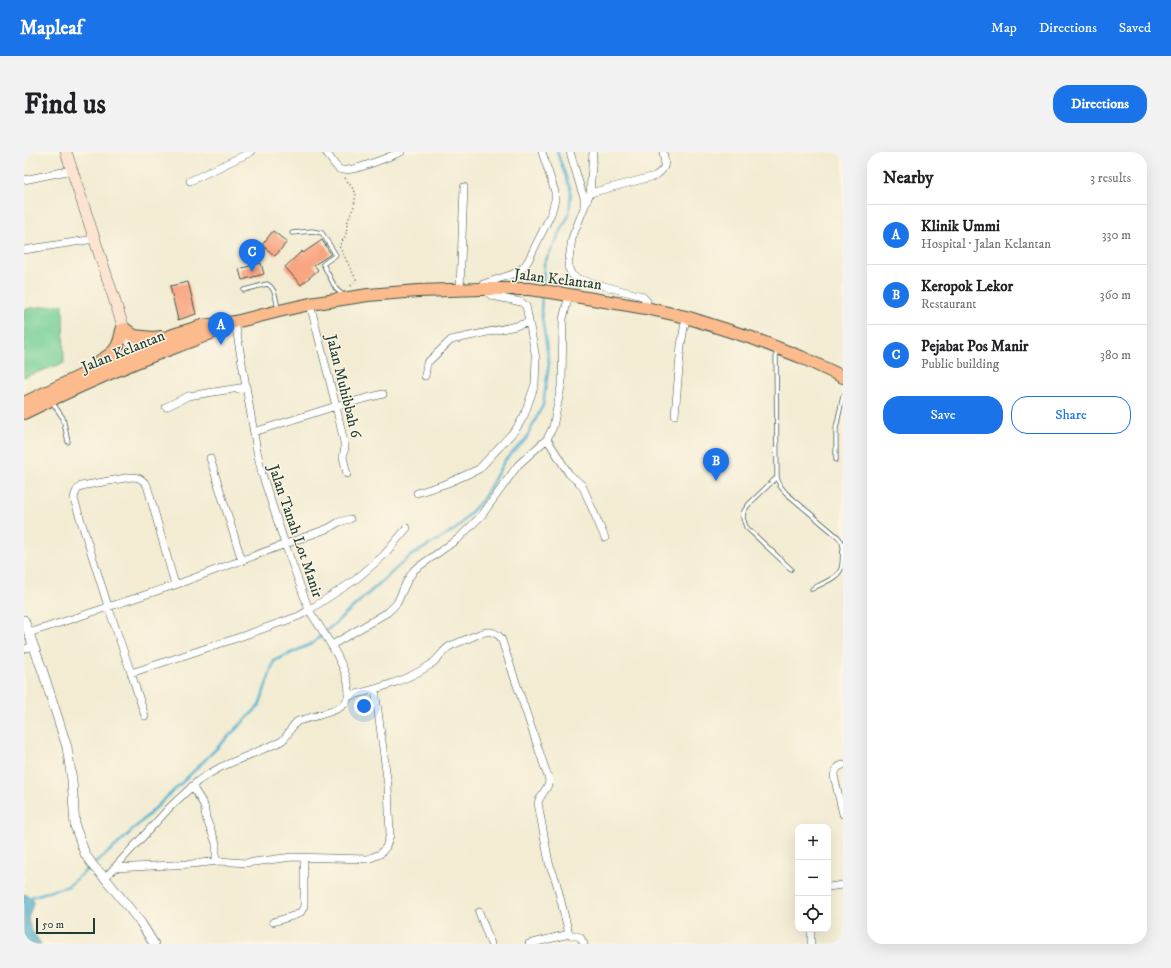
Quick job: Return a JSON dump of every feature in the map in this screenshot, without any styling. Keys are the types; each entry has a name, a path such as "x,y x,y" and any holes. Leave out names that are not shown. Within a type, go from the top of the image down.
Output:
{"highway":[{"name":"Jalan Kelantan","path":"24,413 134,357 173,335 202,326 234,322 310,304 346,298 418,291 460,289 528,289 646,308 686,317 752,338 842,375"},
{"name":"Jalan Kelantan","path":"24,403 57,387 134,357 204,336 234,322"},
{"path":"57,387 106,358 114,351 118,346 124,328 134,336 139,337 153,338 173,335"}],"main road":[{"path":"66,152 134,357"}],"street":[{"path":"190,181 251,152"},
{"path":"326,152 340,170 347,171 401,152"},
{"path":"417,493 448,483 479,469 516,429 524,416 535,384 536,358 526,306 521,302 492,296 482,289 482,284 513,274 523,268 528,261 551,214 555,200 555,192 542,152"},
{"path":"570,152 580,189 584,197 584,207"},
{"path":"593,152 590,193 572,238 568,268 572,275 578,279 642,296 647,301 646,308"},
{"path":"590,193 656,176 665,167 666,161 663,152"},
{"path":"24,180 72,170"},
{"path":"460,289 464,187"},
{"path":"24,250 94,239"},
{"path":"330,642 388,612 397,604 407,581 414,570 459,538 482,515 518,465 547,439 553,427 562,382 563,294"},
{"name":"Jalan Muhibbah 6","path":"310,304 345,447 343,457 347,474"},
{"path":"675,415 681,345 686,317"},
{"name":"Jalan Tanah Lot Manir","path":"131,673 234,639 298,616 309,610 262,474 234,322"},
{"path":"425,376 428,363 451,340 529,322"},
{"path":"166,407 188,396 246,387"},
{"path":"254,432 336,406 383,394"},
{"path":"547,439 569,474 582,485 605,538"},
{"path":"210,458 242,561"},
{"path":"145,716 74,499 76,490 81,486 131,477 138,477 143,480 147,485 175,584"},
{"path":"29,633 242,561 350,519"},
{"path":"104,876 114,868 170,807 192,786 207,775 221,767 280,742 286,737 294,724 298,721 337,709 343,705 347,700 349,693 347,675 330,642 309,610 355,580 383,556 407,528"},
{"path":"24,620 67,747 72,780 76,826 85,854 141,923 154,944"},
{"path":"349,693 375,689 401,680 429,665 450,646 479,633 493,632 502,638 549,780 549,785 540,796 538,803 549,863 556,881 569,934"},
{"path":"24,649 34,646"},
{"path":"114,868 216,862 246,863 292,858 368,859 380,854 386,846 390,835 388,786 375,689"},
{"path":"843,765 840,765 837,768 834,776 843,814"},
{"path":"192,786 204,805 206,818 216,843 216,862"},
{"path":"273,922 296,916 301,912 304,906 304,858"},
{"path":"831,887 843,885"},
{"path":"479,912 491,944"},
{"path":"811,932 811,944"},
{"path":"529,944 569,934 580,937 584,944"}],"lane":[{"path":"292,233 312,231 322,233 336,255 323,264 336,289 346,298"},
{"path":"244,290 267,284 270,285 274,290 279,311"},
{"path":"776,347 777,477 780,486 786,493 838,537 842,542 843,548 841,569 833,577 812,589"},
{"path":"836,460 836,428 843,396"},
{"path":"50,400 64,418 68,442"},
{"path":"777,477 749,504 744,512 743,518 746,528 791,569"}],"path":[{"path":"340,170 356,193 354,206 347,223 346,235 339,246 356,279 348,289 346,298"}],"green space":[{"path":"63,304 64,363 24,377 24,309"}],"water":[{"path":"24,894 32,900 33,903 28,919 29,924 41,944 24,944"}],"building":[{"path":"273,231 287,242 275,256 262,245"},
{"path":"322,240 331,254 314,265 318,270 301,285 285,267 302,251 303,253"},
{"path":"261,263 264,274 242,280 239,269"},
{"path":"188,282 196,314 178,320 170,286"}],"waterway":[{"path":"543,287 544,264 569,215 571,191 557,152"},
{"path":"94,864 117,845 259,706 274,661 313,643 409,557 456,529 483,499 505,460 526,439 543,405 549,363 541,311 542,294"},
{"path":"24,899 68,886 90,867"}],"place":[{"name":"Pejabat Pos Manir","path":"252,272"},
{"name":"Klinik Ummi","path":"221,345"},
{"name":"Keropok Lekor","path":"716,481"}]}
